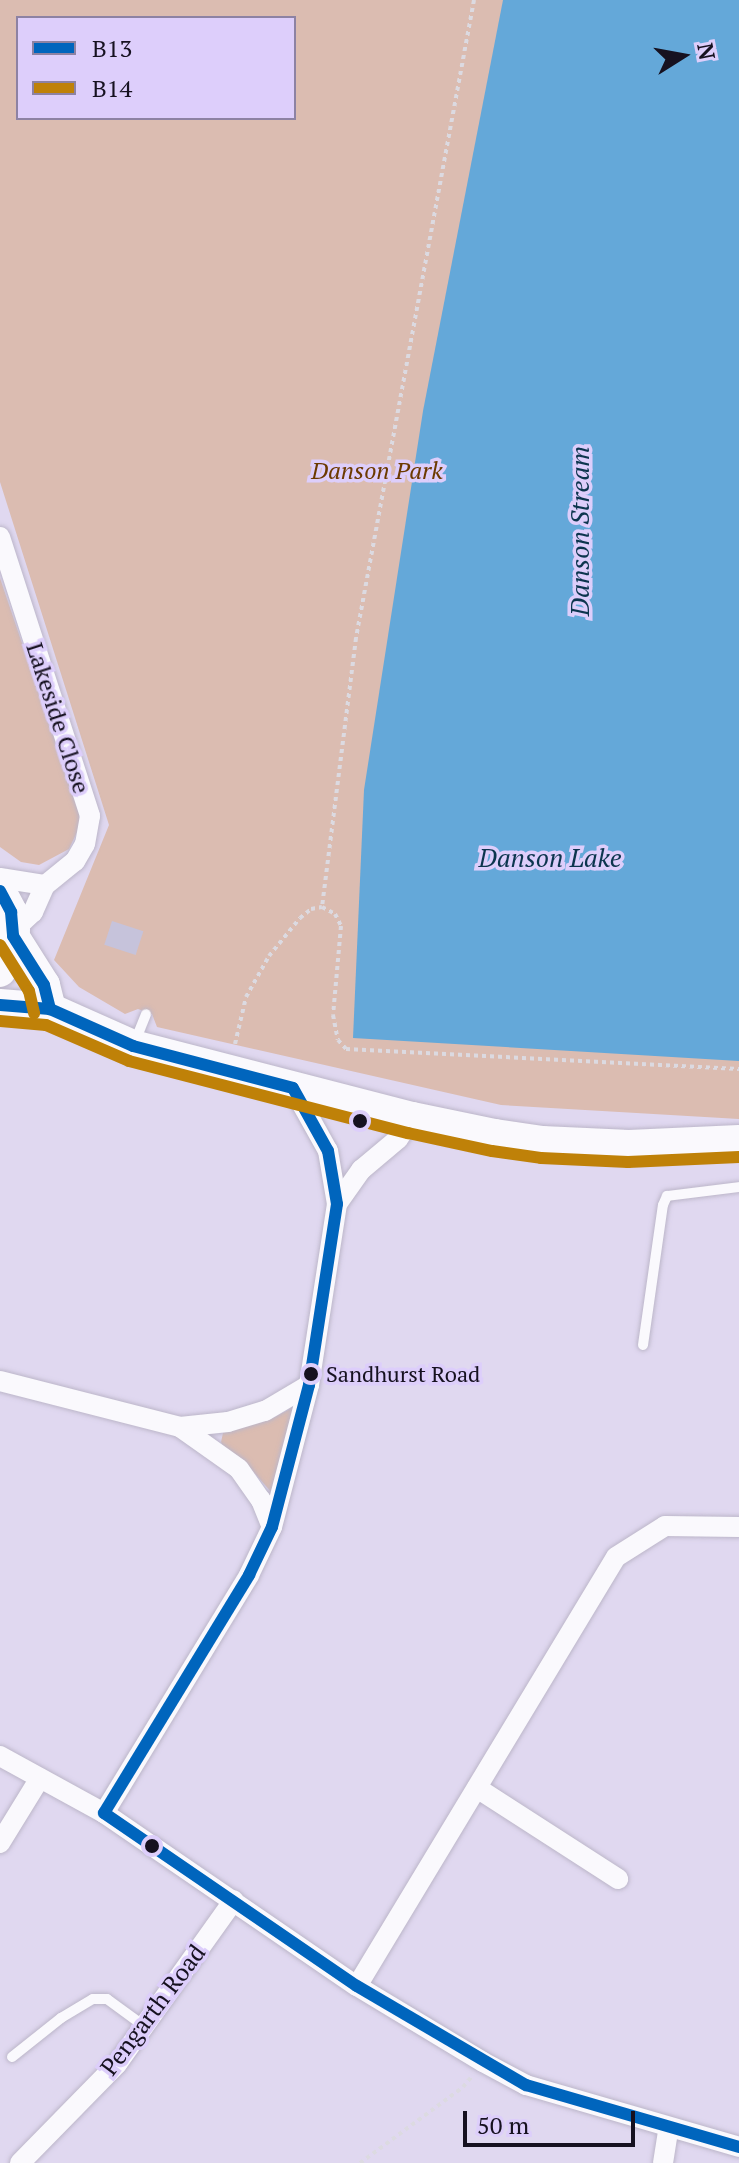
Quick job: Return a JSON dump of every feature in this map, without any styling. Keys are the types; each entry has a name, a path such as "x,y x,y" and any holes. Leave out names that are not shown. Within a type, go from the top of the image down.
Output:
{"main road":[{"path":"0,891 11,912 13,933 8,957 0,971"},
{"path":"13,933 44,985 50,1009"},
{"path":"0,1005 50,1009 133,1046 293,1088 412,1118 542,1142 629,1146 739,1141"}],"street":[{"name":"Lakeside Close","path":"0,537 90,816 85,844 75,861 45,885 33,912 13,933"},
{"path":"0,878 45,885"},
{"path":"104,1813 249,1575 272,1527 309,1385 337,1204 328,1151 293,1088"},
{"path":"337,1204 361,1170 398,1139 412,1118"},
{"path":"0,1381 180,1427 228,1422 265,1411 309,1385"},
{"path":"180,1427 239,1469 261,1500 272,1527"},
{"path":"357,1986 616,1557 665,1526 739,1527"},
{"path":"0,1756 104,1813 431,2034 526,2085 739,2147"},
{"path":"0,1843 40,1778"},
{"path":"477,1788 618,1879"},
{"name":"Pengarth Road","path":"33,2159 117,2064 234,1900"},
{"path":"663,2163 669,2127"}],"lane":[{"path":"133,1046 146,1014"},
{"path":"643,1345 663,1205 667,1196 739,1187"},
{"path":"12,2057 61,2018 93,1999 107,1999 144,2026"}],"path":[{"path":"322,907 356,638 474,0"},
{"path":"234,1051 246,997 269,956 300,918 311,909 322,907 335,914 341,926 333,1015 338,1040 346,1049 739,1069"},
{"path":"360,2163 463,2087"}],"green space":[{"name":"Danson Park","path":"0,0 739,0 739,1119 501,1105 157,1027 152,1014 138,1009 125,1014 79,987 54,960 109,825 0,482"},
{"path":"0,578 79,812 79,828 69,849 39,865 21,862 0,847"},
{"path":"292,1408 295,1413 272,1493 242,1459 225,1450 221,1442 223,1433 273,1418"}],"water":[{"name":"Danson Lake","path":"503,0 739,0 739,1061 353,1038 364,790 423,411"}],"building":[{"path":"112,921 143,931 136,955 104,945"}],"transit line":[{"name":"B13","path":"0,891 11,912 13,936 44,985 50,1009"},
{"name":"B14","path":"0,945 29,991 34,1013"},
{"name":"B13","path":"0,1005 50,1009 133,1046 293,1088"},
{"name":"B14","path":"0,1021 46,1025 129,1061 408,1133 492,1151 541,1158 628,1162 739,1157"},
{"name":"B13","path":"104,1813 249,1575 272,1527 309,1385 337,1204 328,1151 293,1088"},
{"name":"B13","path":"104,1813 357,1986 526,2085 739,2147"}],"place":[{"name":"Sandhurst Road","path":"311,1374"}],"water label":[{"name":"Danson Stream","path":"580,531"}]}
